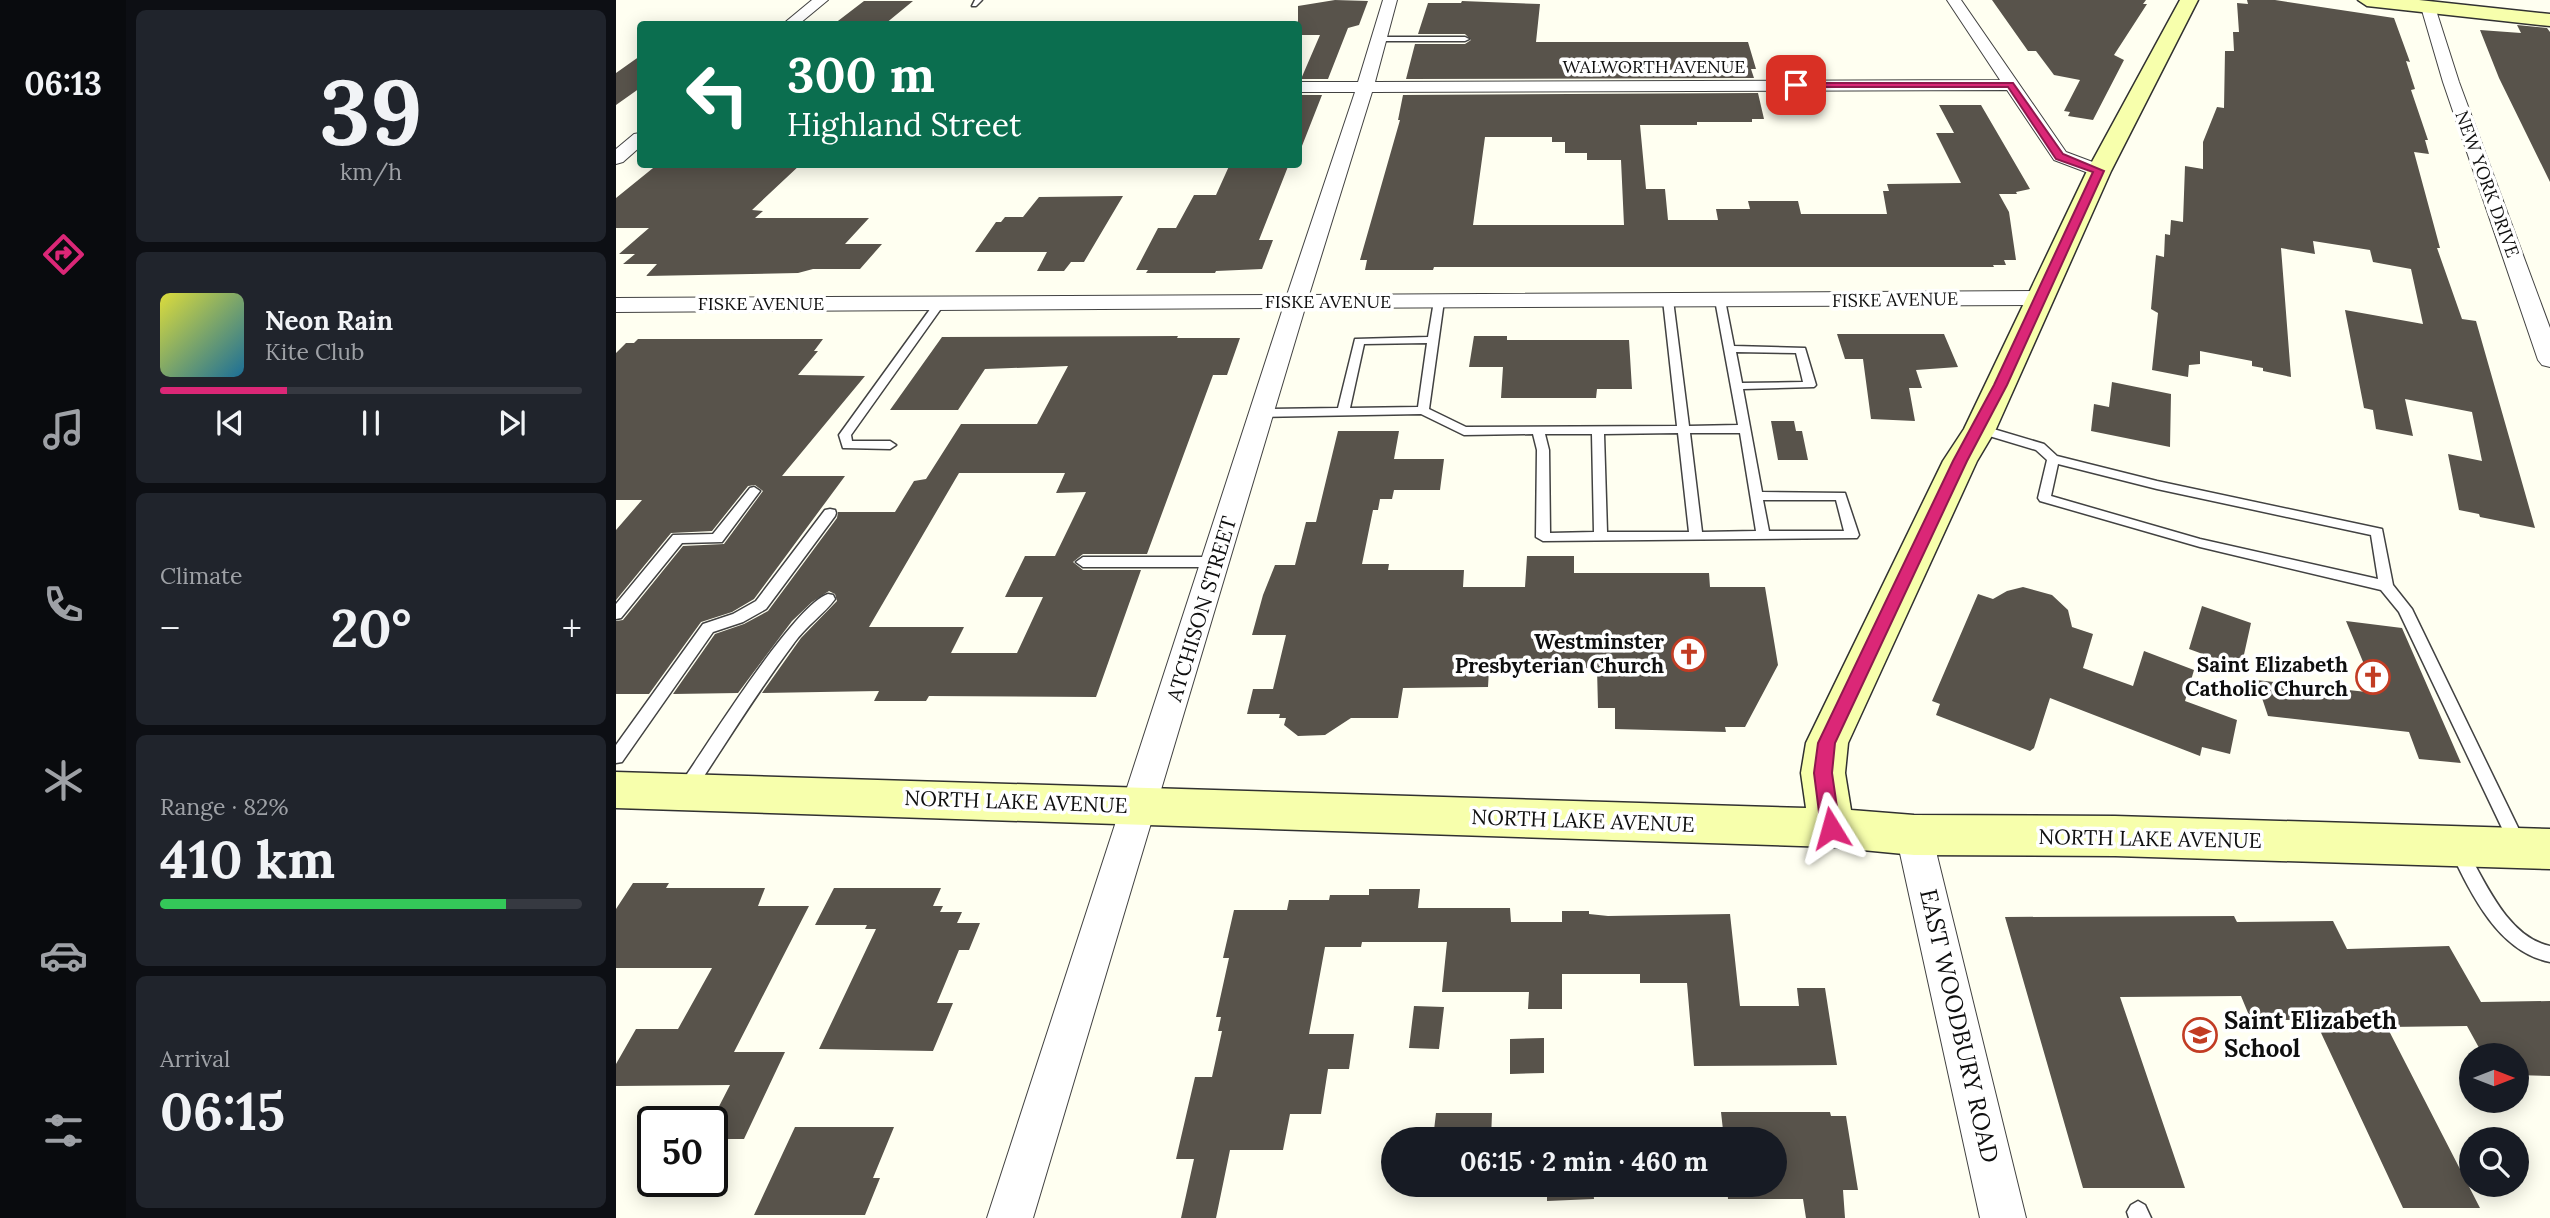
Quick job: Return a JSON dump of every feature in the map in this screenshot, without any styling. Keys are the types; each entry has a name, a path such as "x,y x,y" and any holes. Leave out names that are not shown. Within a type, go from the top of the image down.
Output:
{"main road":[{"path":"1831,828 1823,773 1826,743 1960,461 1980,429 2099,171 2189,0"},
{"path":"2367,0 2550,20"},
{"name":"NORTH LAKE AVENUE","path":"616,790 1831,828 1914,835 2115,836 2535,849"}],"street":[{"path":"794,21 821,0"},
{"name":"ATCHISON STREET","path":"1010,1218 1390,0"},
{"path":"1954,0 2060,156 2099,171"},
{"name":"NEW YORK DRIVE","path":"2428,7 2451,82 2550,360"},
{"name":"WALWORTH AVENUE","path":"1302,87 2010,85"},
{"path":"616,158 637,140"},
{"name":"FISKE AVENUE","path":"616,305 2039,298"},
{"name":"EAST WOODBURY ROAD","path":"1914,835 2003,1218"}],"lane":[{"path":"1379,39 1465,39"},
{"path":"1668,300 1696,536"},
{"path":"1720,300 1763,535"},
{"path":"1423,410 1439,301"},
{"path":"890,445 847,445 845,435 940,303"},
{"path":"1343,411 1359,341 1433,340"},
{"path":"1729,349 1801,350 1810,385 1736,386"},
{"path":"1263,412 1423,410 1464,431 1745,429"},
{"path":"1980,429 2040,447 2053,459 2157,485 2377,532 2386,586 2405,609 2535,849"},
{"path":"1538,430 1543,450 1543,537 1852,535 1841,496 1756,496"},
{"path":"1598,430 1601,536"},
{"path":"2053,459 2044,498 2200,542 2386,586"},
{"path":"616,614 678,538 716,539 754,491"},
{"path":"616,757 708,628 738,618 761,605 830,513"},
{"path":"1083,562 1216,562"},
{"path":"685,792 790,637 811,612 828,600"},
{"path":"2456,847 2507,930 2537,954 2550,954"}],"building":[{"path":"1335,0 1368,1 1359,25 1348,28 1328,79 1302,79 1320,35 1302,35 1298,6"},
{"path":"1992,0 2146,0 2143,4 2147,4 2114,55 2124,60 2093,120 2068,116 2070,112 2064,111 2080,80 2054,75 2036,51 2028,51"},
{"path":"2247,0 2275,0 2394,18 2410,62 2406,61 2415,89 2411,90 2428,140 2425,140 2429,154 2414,152 2440,248 2437,248 2462,319 2476,321 2535,528 2459,510 2448,454 2482,461 2472,412 2405,399 2413,436 2376,429 2373,410 2364,408 2345,310 2423,324 2411,269 2373,262 2370,250 2313,241 2315,254 2281,248 2291,377 2263,371 2263,368 2252,366 2252,361 2200,351 2200,364 2189,365 2188,377 2152,370 2158,313 2151,309 2156,255 2164,257 2165,234 2170,235 2171,220 2183,222 2185,166 2203,169 2203,142 2217,107 2224,108 2225,51 2234,51 2233,32 2239,32 2237,3 2248,4"},
{"path":"864,1 913,1 889,21 838,21"},
{"path":"1462,1 1540,4 1536,42 1748,42 1756,69 1751,69 1754,78 1406,79 1415,44 1465,44 1471,40 1465,34 1418,34 1428,3"},
{"path":"2517,25 2547,28 2550,32 2550,182 2499,78 2480,30 2521,33"},
{"path":"637,58 637,90 616,105 616,73"},
{"path":"1758,93 1764,119 1752,119 1752,122 1697,122 1697,125 1640,125 1646,189 1665,189 1668,220 1718,220 1716,209 1750,209 1748,201 1798,201 1801,214 1887,214 1883,191 1889,191 1887,184 1961,183 1936,133 1954,133 1939,105 1981,105 2030,189 2016,192 2017,194 1999,194 2009,212 2016,260 2004,260 2006,265 1993,265 1994,267 1434,267 1433,270 1365,270 1367,260 1360,260 1400,120 1403,95","holes":["1485,137 1552,137 1552,142 1565,142 1565,153 1587,153 1587,160 1621,160 1624,225 1473,225"]},
{"path":"1302,95 1322,95 1302,146"},
{"path":"653,168 797,168 752,210 763,211 755,218 869,218 845,244 882,244 860,269 646,276 657,264 623,264 635,254 619,254 649,228 616,228 616,198"},
{"path":"1228,168 1287,168 1259,240 1273,240 1262,269 1215,273 1146,273 1148,270 1136,270 1158,228 1176,228 1194,195 1216,195"},
{"path":"1123,196 1084,262 1071,262 1064,271 1037,271 1047,252 975,252 996,222 1001,222 1005,217 1023,217 1039,197"},
{"path":"1837,334 1944,334 1958,367 1916,370 1922,388 1909,388 1915,421 1871,419 1863,359 1845,359"},
{"path":"1474,336 1507,336 1507,340 1629,340 1632,389 1597,389 1596,398 1501,398 1503,367 1469,367"},
{"path":"942,337 1240,338 1227,375 1213,375 1147,554 1083,554 1073,562 1083,570 1141,570 1096,697 929,696 926,701 874,701 879,691 762,693 801,638 837,601 835,594 829,591 812,602 792,621 738,693 673,694 715,634 744,624 768,611 837,518 838,512 895,512 914,481 926,479 961,424 1037,424 1068,366 985,369 958,410 890,410","holes":["959,473 1065,473 1056,493 1086,492 1055,556 1025,556 1005,597 1043,597 1017,653 951,653 964,627 869,627"]},
{"path":"638,339 823,339 814,351 818,351 798,375 865,376 782,476 845,476 754,599 732,612 701,622 649,694 616,694 616,621 623,620 683,546 724,544 763,491 755,485 748,486 712,531 671,533 616,600 616,530 642,500 616,500 616,353 626,343 634,343"},
{"path":"2112,382 2171,394 2170,447 2091,431 2094,404 2109,407"},
{"path":"1771,421 1794,421 1796,431 1802,431 1808,460 1778,460"},
{"name":"Westminster Presbyterian Church","path":"1338,431 1399,431 1394,459 1444,459 1440,490 1394,490 1392,499 1380,499 1378,510 1373,510 1362,564 1389,564 1388,570 1464,570 1463,587 1525,587 1527,556 1574,556 1574,573 1709,573 1710,587 1765,587 1778,665 1745,727 1725,727 1726,732 1615,729 1615,708 1598,708 1597,668 1489,669 1488,687 1403,688 1398,718 1351,718 1325,735 1298,736 1284,725 1286,718 1279,718 1280,714 1247,714 1253,689 1273,689 1286,635 1252,635 1263,595 1275,565 1295,565 1306,522 1316,522"},
{"path":"2023,587 2052,595 2068,610 2072,627 2093,634 2083,668 2133,686 2144,651 2194,670 2185,701 2237,720 2230,754 2202,747 2200,756 2050,698 2034,748 2030,751 1936,715 1940,704 1932,701 1978,594 1993,599 2007,591"},
{"path":"2202,606 2251,623 2241,668 2189,649"},
{"path":"2346,621 2402,628 2461,763 2419,759 2409,732 2268,716 2256,680 2376,693"},
{"path":"633,883 669,883 666,888 765,888 758,906 809,906 734,1052 785,1052 744,1139 728,1139 728,1106 719,1106 730,1085 616,1086 616,1064 636,1029 678,1029 712,968 616,968 616,909"},
{"path":"834,888 941,888 933,906 943,906 940,912 962,912 957,923 980,923 969,950 959,950 937,1003 953,1003 933,1051 819,1049 876,929 865,929 867,925 815,925"},
{"path":"1369,889 1420,889 1418,908 1510,908 1511,922 1562,922 1562,911 1589,911 1589,914 1608,916 1730,914 1740,1006 1799,1006 1797,988 1825,988 1837,1065 1694,1066 1687,983 1640,983 1640,974 1562,974 1562,1009 1528,1009 1529,992 1442,992 1447,942 1362,942 1361,947 1325,947 1309,1034 1354,1034 1349,1069 1328,1069 1321,1114 1290,1114 1283,1150 1230,1150 1216,1218 1181,1218 1194,1159 1176,1159 1195,1077 1212,1077 1222,1031 1218,1031 1221,1017 1216,1017 1229,958 1223,958 1234,910 1287,910 1289,900 1329,900 1330,895 1369,895"},
{"path":"2234,916 2237,922 2333,921 2347,949 2449,946 2481,1002 2550,1001 2550,1076 2529,1075 2529,1043 2476,1043 2467,1026 2387,1027 2459,1167 2459,1197 2474,1197 2480,1208 2403,1208 2315,1020 2251,1020 2241,996 2120,997 2185,1188 2083,1188 2005,917"},
{"path":"1414,1006 1444,1007 1439,1049 1409,1048"},
{"path":"1544,1038 1544,1073 1510,1074 1510,1039"},
{"path":"1721,1112 1830,1112 1831,1116 1846,1116 1858,1190 1843,1190 1845,1218 1806,1218 1803,1199 1728,1199 1787,1197 1787,1127 1723,1127"},
{"path":"1436,1113 1492,1113 1491,1127 1434,1127"},
{"path":"795,1127 894,1127 873,1178 880,1178 865,1215 754,1215"},
{"path":"1547,1197 1594,1199 1547,1201"}],"place":[{"name":"Westminster Presbyterian Church","path":"1689,654"},
{"name":"Saint Elizabeth Catholic Church","path":"2373,677"},
{"name":"Saint Elizabeth School","path":"2200,1035"}],"route":[{"path":"1796,85 2010,85 2060,156 2099,171 1980,429 1960,461 1826,743 1823,773 1831,828"}]}
